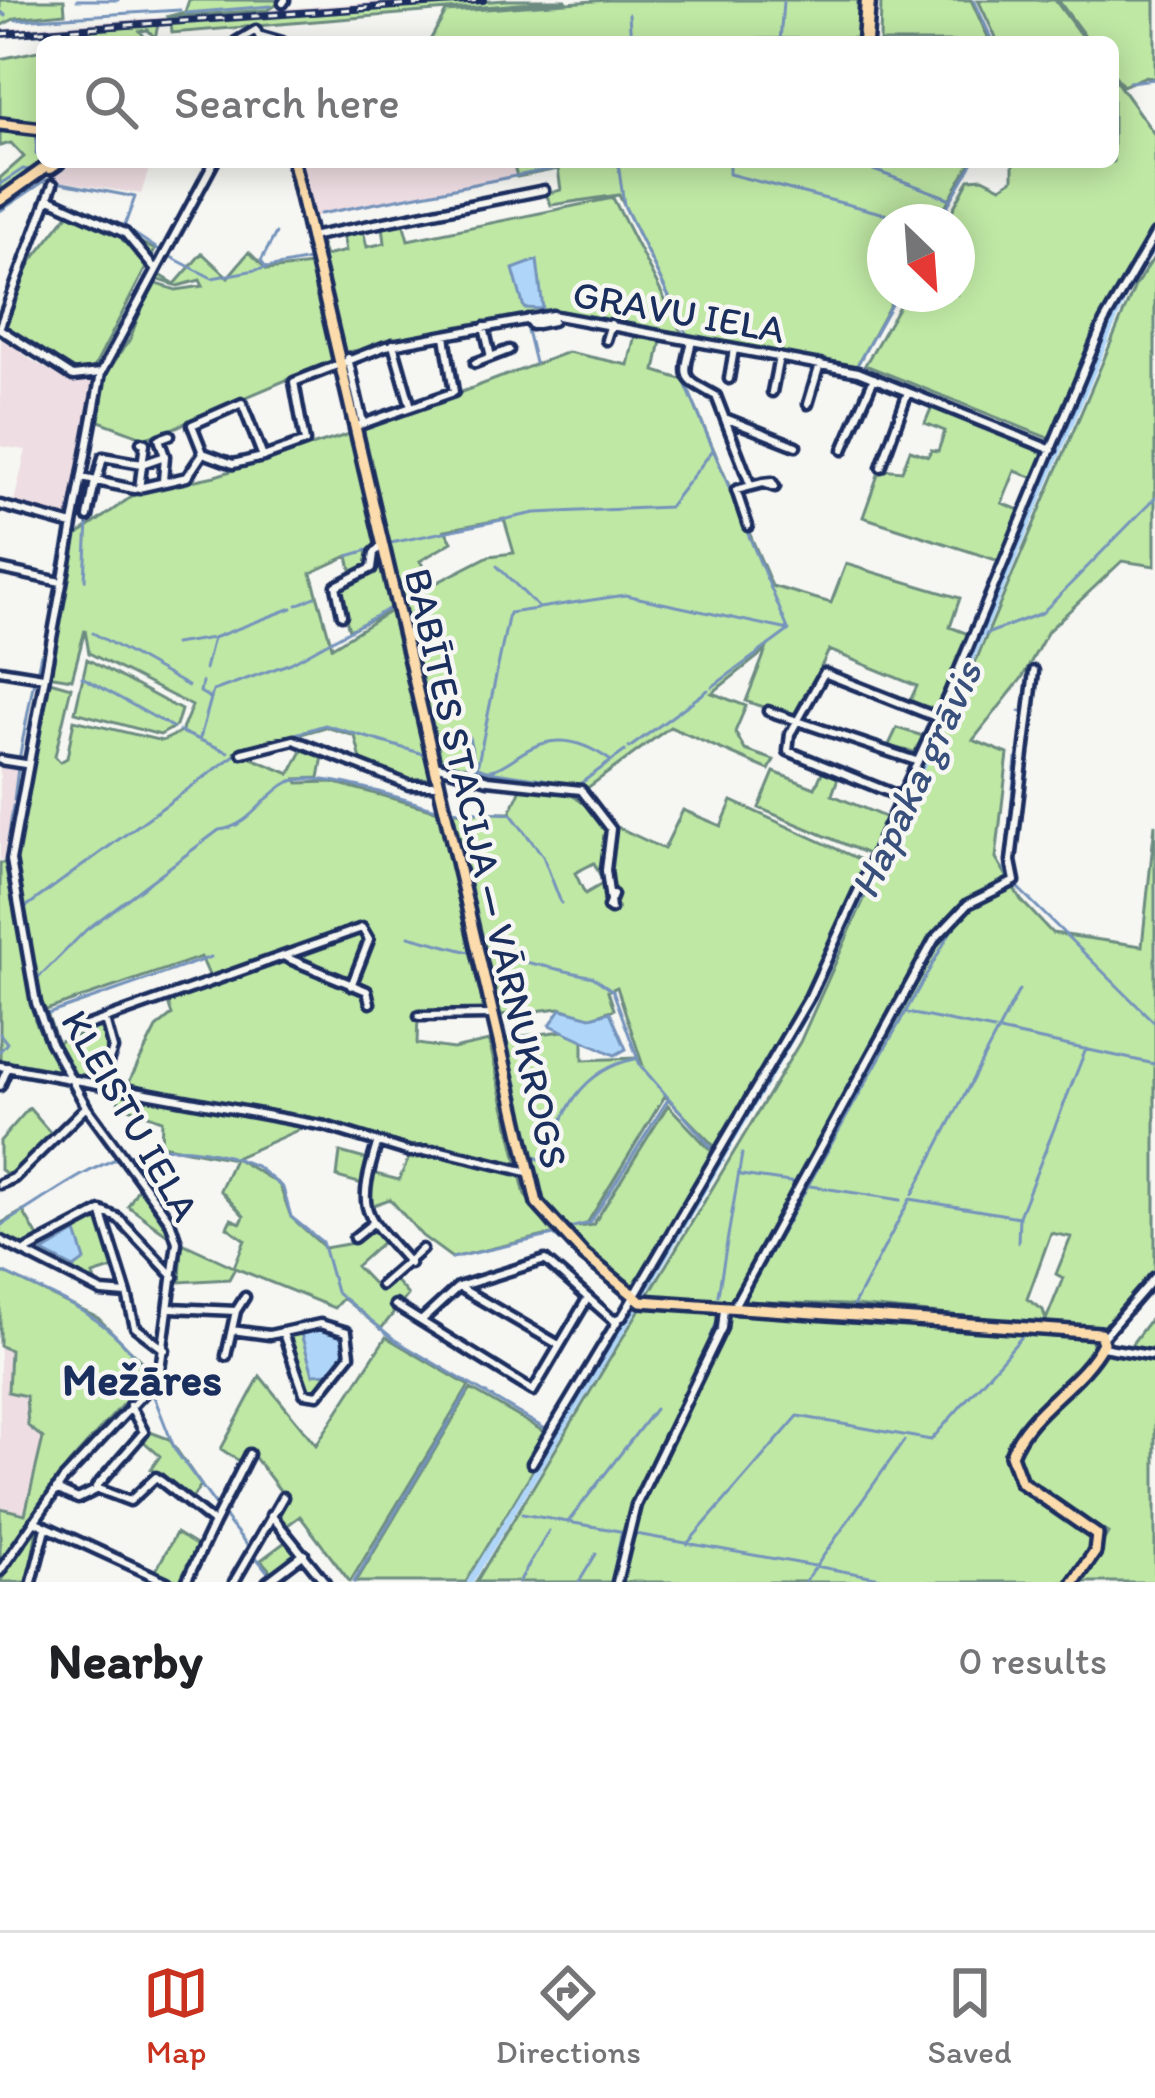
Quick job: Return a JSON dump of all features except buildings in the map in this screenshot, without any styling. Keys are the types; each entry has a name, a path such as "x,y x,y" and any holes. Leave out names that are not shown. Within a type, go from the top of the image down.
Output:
{"highway":[{"path":"869,36 872,0"}],"main road":[{"path":"0,124 36,128"},
{"path":"0,200 46,168"},
{"name":"BABĪTES STACIJA — VĀRNUKROGS","path":"294,168 344,360 381,547 527,1172 537,1203 554,1226 633,1297"},
{"path":"633,1297 729,1309 1085,1329 1102,1342 1076,1381 1028,1426 1011,1455 1021,1482 1097,1535 1095,1552 1074,1582"}],"street":[{"name":"KLEISTU IELA","path":"0,1571 56,1489 154,1385 165,1350 177,1242 170,1221 86,1107 36,1003 11,867 25,764 101,373 211,168"},
{"path":"53,184 0,328 73,376 101,373"},
{"path":"310,237 544,190"},
{"path":"48,198 125,233 154,268"},
{"path":"532,1463 778,1056 901,797 1103,322 1155,234"},
{"name":"GRAVU IELA","path":"263,457 305,442 295,385 344,360 393,344 552,315 874,378 1052,450"},
{"path":"607,340 611,324"},
{"path":"484,327 491,357"},
{"path":"358,425 456,389 445,334"},
{"path":"692,341 684,374 688,382 716,396 750,484"},
{"path":"393,344 411,407"},
{"path":"729,379 734,349"},
{"path":"475,363 509,350"},
{"path":"772,392 779,357"},
{"path":"808,404 820,364"},
{"path":"843,450 874,378"},
{"path":"881,466 908,392"},
{"path":"242,403 263,457 233,464 203,453 192,425 242,403"},
{"path":"724,418 796,446"},
{"path":"163,481 165,456 159,439 170,435"},
{"path":"139,489 143,442"},
{"path":"82,478 139,489 187,477 203,453"},
{"path":"88,517 105,456 142,464 165,456"},
{"path":"748,526 736,490 763,483"},
{"path":"1,507 72,526"},
{"path":"342,615 336,586 372,568 374,553 381,547"},
{"path":"0,569 62,582"},
{"path":"0,670 43,676"},
{"path":"617,1582 636,1505 729,1309 934,940 968,904 1015,881 1013,843 1034,670"},
{"path":"901,797 788,751 798,722 824,674 936,717"},
{"path":"768,711 916,761"},
{"path":"242,753 294,740 410,784 438,785"},
{"path":"0,760 25,764"},
{"path":"432,764 488,780 581,790 611,829 606,870 613,895"},
{"path":"83,1027 366,929 369,940 351,986"},
{"path":"284,956 370,994 370,1004"},
{"path":"419,1016 491,1015"},
{"path":"100,1084 113,1049 105,1019"},
{"path":"0,1086 4,1067 325,1126 410,1152 442,1151 527,1172"},
{"path":"0,1184 14,1178 86,1107"},
{"path":"377,1144 362,1200 409,1263"},
{"path":"101,1211 118,1218 173,1277"},
{"path":"25,1251 101,1211"},
{"path":"101,1211 135,1327 165,1350"},
{"path":"354,1238 374,1222"},
{"path":"0,1240 102,1292 127,1294"},
{"path":"381,1285 422,1249"},
{"path":"421,1321 458,1287 471,1288 545,1260 586,1301 618,1320"},
{"path":"1155,1277 1102,1342 1155,1356"},
{"path":"471,1288 560,1345"},
{"path":"226,1356 236,1311 245,1297"},
{"path":"395,1305 533,1390 586,1301"},
{"path":"171,1308 236,1311"},
{"path":"232,1330 283,1333 320,1324 351,1336 343,1369 318,1395 304,1393 283,1333"},
{"path":"56,1489 79,1499 94,1489 144,1432 130,1406"},
{"path":"186,1582 249,1454"},
{"path":"94,1489 130,1501 156,1477 214,1523"},
{"path":"234,1582 283,1497"},
{"path":"271,1515 325,1582"},
{"path":"34,1521 167,1582"},
{"path":"32,1582 46,1528"},
{"path":"267,1582 304,1554"},
{"path":"140,1582 146,1573"}],"shaded area":[{"path":"506,0 0,35 0,29 391,1"},
{"path":"61,168 149,168 141,194 47,179"},
{"path":"300,168 515,168 517,177 312,217"},
{"path":"1,335 31,360 71,381 94,379 69,520 13,506 26,450 0,446"},
{"path":"0,765 19,768 8,855 0,861"},
{"path":"0,1346 10,1349 8,1392 26,1396 28,1426 43,1438 25,1514 0,1508"}],"green space":[{"path":"0,0 64,0 65,13 16,18 0,26"},
{"path":"189,0 280,3 268,10 166,17 185,12"},
{"path":"567,0 172,33 171,23"},
{"path":"607,0 858,0 857,36 432,36 446,12"},
{"path":"881,0 971,0 987,36 880,36"},
{"path":"978,0 1055,0 1082,36 995,36"},
{"path":"1058,0 1155,0 1155,79 1146,76 1123,86 1119,36 1085,36"},
{"path":"158,25 155,36 148,30 140,31 144,36 70,36 70,31"},
{"path":"36,51 36,124 0,122 0,59"},
{"path":"1119,85 1155,135 1155,230 1101,322 1053,440 865,365 896,312 975,312 975,204 956,204 969,179 983,178 1001,187 1013,179 1013,168 1119,168"},
{"path":"0,127 36,134 37,168 0,195 0,178 24,157 11,143 0,146"},
{"path":"515,168 968,168 946,204 867,204 867,312 886,312 856,367 688,336 619,195 551,205 546,194 561,190 558,169 517,177"},
{"path":"613,198 682,333 549,313 343,353 319,239 325,256 346,251 343,234 363,230 367,247 385,243 383,226 403,222 408,240"},
{"path":"73,208 155,250 94,368 75,372 5,326 30,263"},
{"path":"249,252 267,270 312,265 333,360 145,438 99,421 106,374 130,339 151,282 176,290 203,286 200,280 178,286 153,278 155,272 175,284 202,253 228,277"},
{"path":"1155,256 1155,566 1122,561 1048,631 1022,678 973,740 1008,754 996,858 1021,900 1052,933 1142,946 1155,824 1155,1273 1111,1330 844,1305 719,1300 716,1310 1088,1334 1096,1349 1009,1453 1011,1467 1028,1492 1096,1539 1070,1582 476,1582 800,1042 942,725 963,691 1135,286","holes":["1051,1233 1071,1237 1056,1274 1063,1278 1046,1320 1043,1310 1027,1299"]},
{"path":"635,335 661,340 655,371 684,380 772,586 831,603 846,564 960,598 950,627 971,635 936,709 909,703 917,686 829,650 796,719 746,701 766,650 712,693 746,706 735,732 745,750 774,760 769,770 670,727 586,789 430,763 432,781 411,782 361,760 355,736 326,727 237,752 290,774 303,749 323,756 319,778 296,779 298,783 332,782 442,812 510,813 524,782 551,787 581,801 608,829 613,825 664,849 683,810 721,826 732,801 865,862 789,1027 717,1149 665,1096 586,1225 578,1227 593,1225 668,1105 715,1155 635,1289 600,1264 540,1201 499,1039 563,1031 583,1039 583,1060 636,1058 642,1063 617,987 608,991 614,1009 591,1018 560,1008 492,1016 479,955 473,954 484,1011 418,1015 417,1044 453,1049 489,1041 525,1195 553,1234 452,1258 422,1236 390,1199 368,1207 365,1198 372,1173 399,1180 414,1146 316,1122 235,1158 279,1184 291,1217 325,1248 353,1243 371,1228 385,1240 356,1266 379,1290 394,1279 408,1295 381,1329 343,1298 334,1308 235,1268 229,1279 180,1282 182,1243 234,1267 245,1240 227,1227 231,1219 241,1223 244,1216 220,1190 234,1159 161,1145 162,1120 118,1104 120,1091 124,1092 156,1028 172,1015 167,1000 212,982 201,957 46,1010 57,1042 104,1026 111,1046 97,1081 73,1076 42,1011 15,861 46,680 71,687 55,756 60,762 67,758 74,720 162,741 181,732 192,706 89,653 85,630 72,679 47,675 75,537 138,492 215,476 353,433 568,352 628,365","holes":["504,519 514,553 489,556 434,584 420,561 452,542 445,530","348,556 352,574 343,578 339,590 349,630 399,606 332,647 311,573","594,863 604,883 585,894 575,873"]},
{"path":"933,404 1046,449 1037,479 1015,471 1002,503 1024,512 1002,562 863,517 880,469 902,471 910,450 928,456 931,450 938,451 945,431 925,423"},
{"path":"87,659 181,710 176,726 160,735 75,712"},
{"path":"897,728 923,736 915,752 888,747"},
{"path":"824,768 839,775 832,795 887,818 870,855 759,808 774,772 815,788"},
{"path":"0,863 5,863 35,1020 59,1071 0,1061"},
{"path":"29,1108 54,1137 11,1177 0,1169 0,1141"},
{"path":"340,1152 369,1160 362,1184 337,1177"},
{"path":"140,1185 172,1238 128,1206"},
{"path":"23,1211 39,1239 21,1247 0,1237 0,1224"},
{"path":"99,1215 118,1267 93,1275 96,1285 37,1255 37,1247"},
{"path":"0,1271 98,1318 154,1374 147,1388 122,1405 69,1464 0,1561 0,1508 25,1514 43,1438 28,1426 26,1396 8,1392 10,1350 0,1346"},
{"path":"1155,1313 1155,1582 1079,1582 1108,1533 1022,1481 1012,1455 1108,1345 1128,1349"},
{"path":"329,1326 336,1330 316,1328 305,1343 313,1373 337,1330 350,1338 343,1362 314,1395 307,1391 287,1336 304,1327"},
{"path":"386,1337 469,1386 350,1582 300,1516 285,1527 275,1515 285,1497 250,1451 242,1463 221,1449 260,1376 316,1445"},
{"path":"471,1389 553,1437 466,1582 356,1582"},
{"path":"150,1432 169,1439 201,1485 188,1504 151,1469 160,1456 142,1440"},
{"path":"37,1529 28,1582 0,1582 33,1530"},
{"path":"176,1533 199,1547 183,1582 154,1574"},
{"path":"289,1539 301,1554 274,1575 261,1560"}],"water":[{"path":"537,260 543,309 524,308 513,269"},
{"path":"561,1009 591,1017 610,1012 626,1049 615,1055 550,1025"},
{"path":"76,1232 85,1260 74,1268 43,1252"},
{"path":"306,1328 337,1330 349,1341 333,1373 313,1374 301,1334"}],"waterway":[{"path":"77,0 118,0"},
{"path":"974,0 990,36"},
{"path":"780,36 783,2"},
{"path":"186,13 271,6"},
{"path":"16,20 180,10"},
{"path":"0,11 6,16"},
{"path":"629,14 631,36"},
{"path":"1129,82 1155,79"},
{"path":"0,130 34,133"},
{"path":"320,214 557,168"},
{"path":"619,168 624,205 688,336 856,367 887,312"},
{"path":"729,168 729,174 867,209"},
{"path":"868,168 951,199"},
{"path":"948,204 970,168"},
{"path":"0,184 23,169 35,171"},
{"path":"0,211 46,180 135,197 124,227 159,250"},
{"path":"266,268 261,261 276,233"},
{"name":"Hapaka grāvis","path":"642,1296 811,1004 959,688 1128,287 1155,245"},
{"path":"167,255 210,277"},
{"path":"212,278 310,260"},
{"path":"526,326 535,363"},
{"path":"862,369 1050,444"},
{"path":"684,380 744,523"},
{"name":"Hapaka grāvis","path":"1056,447 1060,449"},
{"path":"386,544 535,513 669,507 713,450"},
{"path":"981,636 1042,613 1155,498"},
{"path":"85,580 88,522"},
{"path":"56,579 66,529"},
{"path":"746,529 788,629"},
{"path":"348,556 378,547"},
{"path":"379,553 391,602"},
{"path":"497,566 539,608 625,595 789,630"},
{"path":"358,578 382,568"},
{"path":"297,605 315,597"},
{"path":"205,669 213,638 292,608"},
{"path":"200,738 213,691 291,663 390,608"},
{"path":"477,768 509,613 537,609"},
{"path":"712,687 788,631"},
{"path":"93,633 188,686"},
{"path":"174,644 213,638"},
{"path":"37,673 41,654"},
{"path":"82,677 172,727"},
{"path":"19,760 34,680"},
{"path":"202,682 200,692 210,698"},
{"path":"629,748 708,690"},
{"path":"1019,711 1025,712"},
{"path":"260,745 325,725 427,755"},
{"path":"179,731 228,752"},
{"path":"469,737 475,764 487,770 541,744 560,741 583,746 611,761"},
{"path":"438,759 577,786 625,751"},
{"path":"23,909 239,752"},
{"path":"1011,881 1005,869 1016,759"},
{"path":"14,800 18,768"},
{"path":"38,978 86,930 219,830 240,823 289,782 341,783 440,810"},
{"path":"6,858 13,806"},
{"path":"448,810 511,814 543,856 561,903"},
{"path":"0,1062 62,1074 36,1019 6,862"},
{"path":"1015,885 1155,1023"},
{"path":"742,1303 951,931"},
{"path":"409,936 473,953"},
{"path":"480,952 593,977 613,991 640,1065 723,1161"},
{"path":"48,1014 211,957"},
{"path":"913,1194 1019,990"},
{"path":"908,1013 994,1030"},
{"path":"999,1031 1155,1064"},
{"path":"0,1034 7,1043 0,1051"},
{"path":"1018,1243 1019,1216 1086,1049"},
{"path":"531,1156 548,1162 559,1126 576,1096 600,1073 635,1059"},
{"path":"565,1229 590,1223 667,1101"},
{"path":"0,1226 83,1175 136,1153 196,1149 231,1157"},
{"path":"718,1295 742,1154"},
{"path":"234,1158 256,1166 283,1188 291,1217 322,1242 336,1292 395,1340 547,1430"},
{"path":"741,1175 797,1183"},
{"path":"810,1186 901,1200"},
{"path":"851,1310 910,1199 1019,1217"},
{"path":"452,1258 554,1235 623,1297"},
{"path":"0,1271 66,1302 106,1328 138,1362 150,1384"},
{"path":"643,1294 654,1297"},
{"name":"Hapaka grāvis","path":"470,1582 637,1305"},
{"path":"798,1308 844,1310"},
{"path":"848,1310 1038,1323"},
{"path":"710,1339 720,1314"},
{"path":"687,1544 798,1416 931,1440 1026,1332"},
{"path":"453,1416 467,1393"},
{"path":"153,1394 175,1450 217,1507"},
{"path":"568,1522 655,1409"},
{"path":"354,1582 450,1421"},
{"path":"805,1582 904,1441"},
{"path":"522,1514 625,1532"},
{"path":"223,1515 247,1545"},
{"path":"519,1582 549,1531"},
{"path":"630,1533 898,1581"},
{"path":"612,1582 621,1534"},
{"path":"252,1552 270,1575"},
{"path":"579,1582 596,1554"}],"railway":[{"path":"0,34 483,0"}],"district":[{"name":"Mežāres","path":"142,1379"}]}
